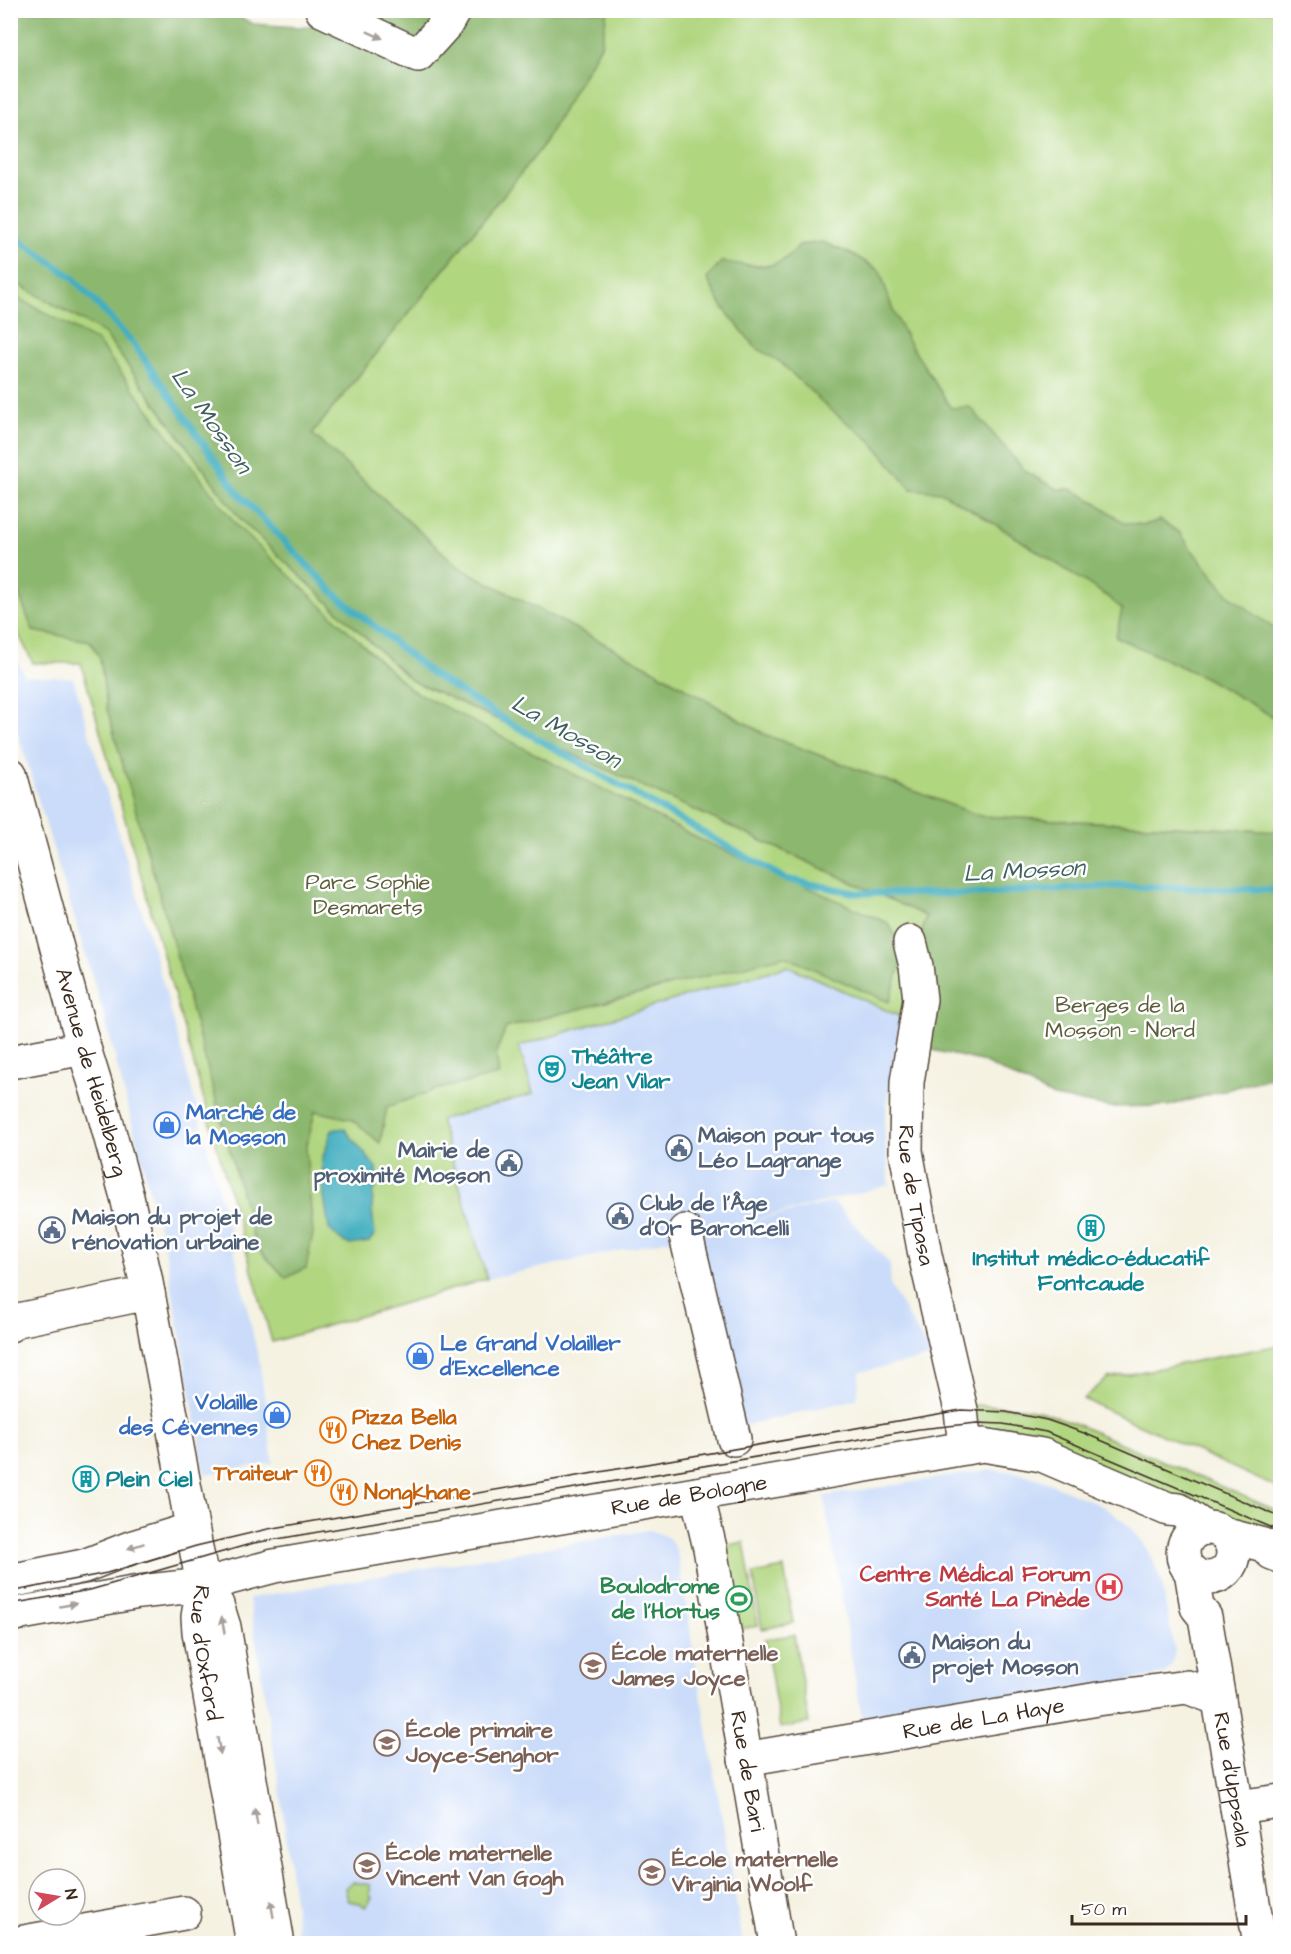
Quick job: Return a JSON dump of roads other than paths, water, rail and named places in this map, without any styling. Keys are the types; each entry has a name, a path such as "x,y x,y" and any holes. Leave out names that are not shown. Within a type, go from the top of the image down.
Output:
{"street":[{"path":"322,10 418,55 446,24 454,10"},
{"name":"Avenue de Heidelberg","path":"10,774 127,1197 148,1293 203,1585"},
{"name":"Rue de Tipasa","path":"910,942 920,999 907,1082 906,1151 925,1255 961,1410 965,1447"},
{"path":"10,1062 84,1048"},
{"path":"685,1231 734,1439"},
{"path":"10,1324 12,1321 148,1293"},
{"name":"Rue de Bologne","path":"10,1615 139,1592 203,1585 274,1566 983,1444 1042,1455 1168,1509 1179,1510 1210,1553"},
{"name":"Rue de Bari","path":"697,1494 710,1548 777,1944"},
{"path":"10,1581 84,1566 130,1548 192,1529"},
{"path":"1210,1553 1276,1555"},
{"name":"Rue d'Uppsala","path":"1210,1553 1197,1607 1205,1617 1260,1944"},
{"name":"Rue d'Oxford","path":"203,1585 198,1617 199,1632 253,1944"},
{"name":"Rue d'Oxford","path":"203,1585 217,1605 223,1621 278,1944"},
{"name":"Rue de La Haye","path":"745,1759 1187,1687 1219,1699"},
{"path":"1237,1807 1281,1801"},
{"path":"13,1944 184,1913"}],"water":[{"path":"344,1128 377,1169 378,1184 373,1193 372,1210 375,1234 369,1242 350,1245 340,1240 329,1229 323,1189 322,1159 332,1130"}],"waterway":[{"name":"La Mosson","path":"10,233 73,278 133,343 237,492 334,593 431,673 508,722 785,879 856,893 962,894 1121,886 1280,890"}],"tram line":[{"path":"10,1592 107,1573 196,1546 268,1529 961,1410 1006,1412 1047,1420 1084,1433 1280,1517"},
{"path":"10,1604 90,1590 254,1543 919,1429 977,1423 1003,1424 1046,1432 1280,1531"}],"place":[{"name":"Théâtre Jean Vilar","path":"552,1069"},
{"name":"Marché de la Mosson","path":"167,1125"},
{"name":"Maison pour tous Léo Lagrange","path":"679,1148"},
{"name":"Mairie de proximité Mosson","path":"509,1163"},
{"name":"Club de l'Âge d'Or Baroncelli","path":"620,1216"},
{"name":"Institut médico-éducatif Fontcaude","path":"1091,1228"},
{"name":"Maison du projet de rénovation urbaine","path":"52,1230"},
{"name":"Le Grand Volailler d'Excellence","path":"420,1356"},
{"name":"Volaille des Cévennes","path":"277,1415"},
{"name":"Pizza Bella Chez Denis","path":"333,1430"},
{"name":"Traiteur","path":"318,1473"},
{"name":"Plein Ciel","path":"86,1479"},
{"name":"Nongkhane","path":"344,1492"},
{"name":"Centre Médical Forum Santé La Pinède","path":"1109,1587"},
{"name":"Boulodrome de l'Hortus","path":"739,1599"},
{"name":"Maison du projet Mosson","path":"912,1655"},
{"name":"École maternelle James Joyce","path":"593,1666"},
{"name":"École primaire Joyce-Senghor","path":"387,1743"},
{"name":"École maternelle Vincent Van Gogh","path":"367,1866"},
{"name":"École maternelle Virginia Woolf","path":"652,1872"}],"park label":[{"name":"Parc Sophie Desmarets","path":"368,894"},
{"name":"Berges de la Mosson - Nord","path":"1120,1018"}]}
